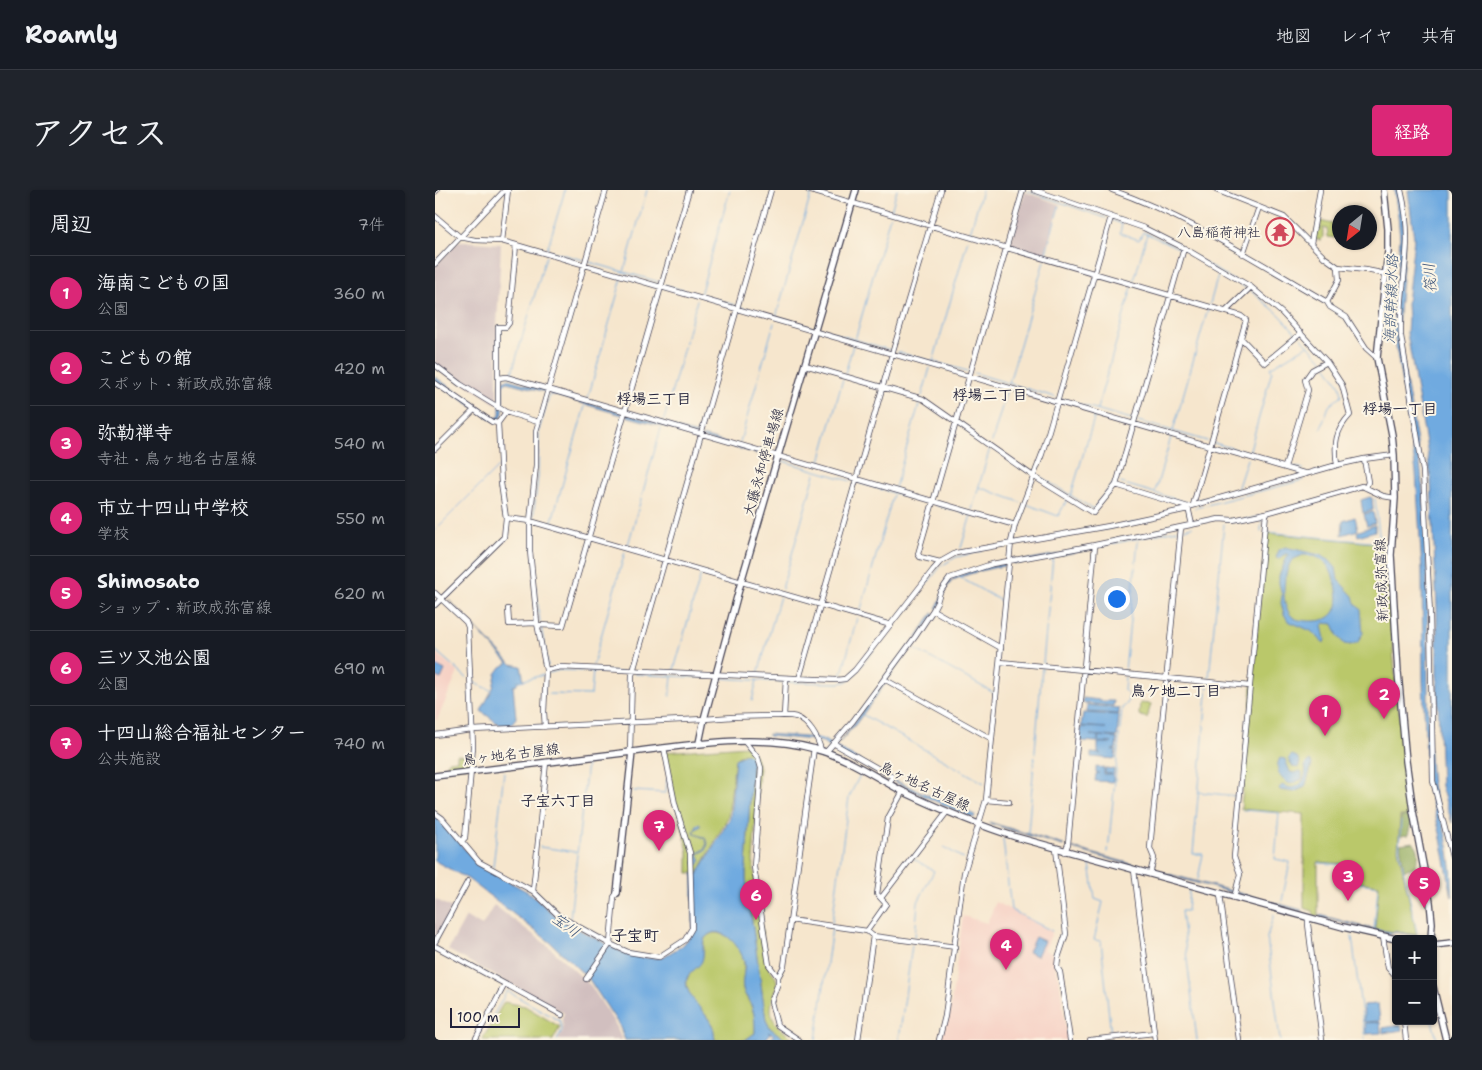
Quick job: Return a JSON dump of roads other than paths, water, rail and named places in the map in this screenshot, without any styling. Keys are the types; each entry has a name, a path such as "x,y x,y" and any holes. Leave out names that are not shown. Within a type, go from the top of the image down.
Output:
{"main road":[{"name":"大藤永和停車場線","path":"699,743 703,719 741,582 856,190"},
{"name":"新政成弥富線","path":"1384,190 1388,229 1386,274 1377,358 1394,455 1395,498 1391,555 1398,672 1406,761 1413,812 1430,902 1431,935"},
{"name":"鳥ヶ地名古屋線","path":"435,776 699,743 788,743 825,750 891,781 903,791 979,825 1065,852 1134,870 1150,872 1220,894 1235,895 1308,918 1392,938"},
{"path":"617,894 631,752"},
{"path":"1437,945 1452,943"},
{"path":"1437,1002 1447,1040"}],"street":[{"path":"435,264 506,190"},
{"path":"502,241 506,190"},
{"path":"545,727 546,670 537,624 530,551 530,521 536,465 536,431 606,190"},
{"path":"508,609 509,624 563,626 689,190"},
{"path":"631,752 630,722 633,671 771,190"},
{"path":"808,190 1226,311 1241,316 1246,320 1193,505"},
{"path":"799,679 941,190"},
{"path":"940,562 920,557 918,554 1023,190"},
{"path":"1034,190 1144,228 1184,248 1251,287 1281,312 1327,362 1342,385 1350,415 1341,425 1336,438 1337,465"},
{"path":"1113,190 1163,210 1217,238 1327,302 1330,307 1346,317 1366,348 1377,358"},
{"path":"1216,190 1284,218 1324,257 1338,267 1386,274"},
{"path":"1311,243 1320,190"},
{"path":"1401,190 1405,207 1407,240 1399,321 1423,471 1430,606 1433,781 1452,858"},
{"path":"1243,254 1259,207"},
{"path":"435,216 460,237 516,244 1307,474"},
{"path":"939,1040 945,1016 956,947 964,873 986,800 1011,542 1015,525 1042,454 1111,217"},
{"path":"435,605 504,537 505,518 498,423 502,410 498,328 507,327 509,323 516,244"},
{"path":"805,365 923,399 1033,476 1093,513 1116,485 1184,248"},
{"path":"1327,302 1339,280 1338,267"},
{"path":"1226,311 1251,287"},
{"path":"1380,319 1399,321"},
{"path":"1241,338 1265,363 1301,333"},
{"path":"1285,467 1308,390 1305,380 1311,370 1327,362"},
{"path":"435,365 460,384 502,410 538,422"},
{"path":"499,378 506,377 1015,525"},
{"path":"435,383 492,422 498,423"},
{"path":"435,449 474,410"},
{"path":"546,670 561,667 841,680 849,677 940,562 956,553 1109,526 1188,508 1337,465 1394,455"},
{"path":"1364,459 1369,482 1366,488"},
{"path":"1116,485 1188,508"},
{"path":"435,734 472,730 735,716 784,716 796,717 808,725 825,750 853,721 933,610 940,592 950,578 1010,560 1095,545 1219,519 1233,520 1266,513 1362,486 1383,496 1395,498"},
{"path":"1188,508 1192,525"},
{"path":"1235,895 1240,874 1234,857 1266,513"},
{"path":"505,518 530,521 589,537 891,625"},
{"path":"1150,872 1154,858 1150,848 1181,527"},
{"path":"1065,852 1095,545"},
{"path":"435,592 468,627 472,730 471,772 465,838 462,841"},
{"path":"933,610 1001,648"},
{"path":"1000,662 1250,686"},
{"path":"784,716 786,678"},
{"path":"883,678 992,739"},
{"path":"745,742 758,758 761,768 755,834 755,877 769,965 777,977 778,983 771,1002 777,1025 799,1040"},
{"path":"833,743 893,777 891,781"},
{"path":"435,813 442,818 474,858 482,865 533,891 559,916 610,944 629,952 659,956 685,940 692,928 690,853 675,804 664,748"},
{"path":"777,977 784,966 814,748"},
{"path":"533,891 546,762"},
{"path":"867,931 885,904 877,894 888,818 903,791"},
{"path":"986,800 1009,802"},
{"path":"881,898 947,812"},
{"path":"1056,849 1066,934 1057,967 1060,972 1069,1040"},
{"path":"1134,870 1155,1040"},
{"path":"467,881 435,944 563,1015"},
{"path":"586,979 610,944 614,897 617,894"},
{"path":"1220,894 1239,1040"},
{"path":"1308,918 1307,924 1322,1040"},
{"path":"790,920 867,931 873,936 956,947"},
{"path":"858,1040 873,936"},
{"path":"1383,937 1388,968 1392,972"},
{"path":"475,1040 505,984"},
{"path":"1404,1025 1406,1040"},
{"path":"1090,1040 1154,1033"}],"water":[{"path":"1394,190 1399,190 1404,234 1399,342 1421,472 1424,510 1431,774 1449,849 1452,897 1440,833 1427,784 1423,681 1422,570 1416,472 1393,327 1400,238"},
{"name":"筏川","path":"1408,190 1452,190 1452,823 1441,786 1437,608 1431,481 1407,333 1407,304 1414,238"},
{"path":"435,377 495,418 500,414 500,385 502,381 508,379 546,390 546,392 507,382 503,386 503,413 499,421 494,421 435,381"},
{"path":"551,392 623,413 622,415 550,394"},
{"path":"627,414 698,434 697,436 626,416"},
{"path":"703,436 772,457 772,458 702,438"},
{"path":"1372,498 1373,510 1363,513 1361,500"},
{"path":"1373,512 1375,523 1367,526 1364,514"},
{"path":"1355,517 1358,530 1342,535 1343,521"},
{"path":"1375,525 1375,531 1358,536 1357,532"},
{"path":"1285,547 1320,555 1329,560 1336,568 1338,580 1353,596 1355,603 1361,610 1363,633 1358,642 1351,645 1344,644 1333,624 1324,623 1322,626 1324,643 1311,631 1288,621 1281,603 1282,595 1279,576 1288,554 1279,559 1276,558 1279,550","holes":["1308,555 1325,562 1335,582 1338,599 1337,606 1335,612 1323,620 1308,621 1294,618 1289,613 1284,599 1286,573 1292,560"]},
{"path":"1093,549 1014,564 1014,562"},
{"path":"1004,564 1004,566 968,574 952,581 945,591 938,609 936,608 946,586 951,580 976,570"},
{"path":"449,600 511,664 521,666 524,680 517,681 517,685 513,686 516,718 510,725 500,725 481,711 493,688 496,674 501,667 508,663"},
{"path":"933,613 935,614 889,678 888,677"},
{"path":"435,665 445,670 441,679 435,676"},
{"path":"884,682 886,683 839,743"},
{"path":"1083,698 1114,701 1113,706 1083,703"},
{"path":"1087,705 1119,708 1119,714 1087,712"},
{"path":"1083,713 1119,715 1117,737 1090,735 1098,736 1098,741 1099,736 1117,738 1116,749 1112,750 1116,750 1115,759 1091,757 1091,753 1101,754 1098,753 1098,743 1112,743 1080,741 1081,727 1106,728 1081,726"},
{"path":"768,734 824,740 894,780 975,815 974,818 936,802 882,775 828,747 823,742 768,736"},
{"name":"宝川","path":"747,753 751,757 752,764 746,879 766,1020 770,1028 786,1040 770,1040 774,1035 768,1032 770,1034 765,1040 745,1040 755,1033 755,1029 753,1010 743,988 744,961 729,937 717,932 711,933 705,938 702,961 688,976 686,984 691,996 712,1025 715,1040 625,1040 619,1025 589,979 550,942 468,879 435,861 435,816 480,866 528,892 558,918 620,951 646,958 661,958 682,946 691,936 693,931 693,874 698,874 730,818 735,759"},
{"path":"1292,755 1297,757 1300,762 1298,768 1293,767 1288,759"},
{"path":"1280,758 1285,759 1290,772 1302,772 1302,779 1291,784 1284,780 1278,770"},
{"path":"1309,761 1312,765 1305,787 1294,792 1280,790 1279,788 1282,785 1293,787 1301,784 1305,776 1305,765"},
{"path":"1096,767 1104,768 1104,774 1112,774 1105,773 1105,768 1114,769 1113,782 1095,781 1096,774 1099,773 1096,773"},
{"path":"989,822 1064,845 988,823"},
{"path":"698,824 700,824 701,826 695,830 695,834 694,831"},
{"path":"695,834 704,837 708,843 706,850 698,854 701,860 698,865 694,863 697,858 696,854 705,849 707,843 704,838"},
{"path":"1069,848 1302,910 1303,912"},
{"path":"1320,915 1365,927 1391,932 1395,931 1413,935 1396,932 1390,934 1320,917"},
{"path":"1035,937 1044,941 1037,956 1028,952"},
{"path":"1378,1004 1380,1021 1364,1022 1363,1005"},
{"path":"1380,1022 1381,1033 1366,1034 1365,1023"},
{"path":"1401,1025 1402,1030 1383,1033 1383,1028"}],"waterway":[{"path":"547,250 565,190"},
{"path":"624,272 647,190"},
{"path":"700,295 730,190"},
{"path":"891,211 897,190"},
{"path":"970,233 982,190"},
{"path":"1028,191 1106,218"},
{"path":"776,317 811,194"},
{"path":"1045,256 1059,206"},
{"path":"855,340 890,216"},
{"path":"1112,220 1122,224 1120,233 1139,240 1143,232 1181,249"},
{"path":"1134,281 1147,234"},
{"path":"933,362 968,239"},
{"path":"550,251 583,260"},
{"path":"1188,253 1246,288"},
{"path":"511,376 546,256"},
{"path":"1009,383 1044,261"},
{"path":"589,262 659,282"},
{"path":"1210,304 1218,275"},
{"path":"588,398 622,278"},
{"path":"665,285 735,305"},
{"path":"1097,409 1132,287"},
{"path":"1251,291 1280,315 1296,333"},
{"path":"664,420 697,300"},
{"path":"742,307 811,327"},
{"path":"1173,431 1208,309"},
{"path":"740,442 774,323"},
{"path":"820,329 890,350"},
{"path":"1301,337 1323,361"},
{"path":"845,374 853,345"},
{"path":"1249,453 1272,371 1270,368 1308,345"},
{"path":"897,352 967,371"},
{"path":"1321,428 1329,406 1342,395 1340,386 1327,367"},
{"path":"922,396 930,368"},
{"path":"974,373 1055,397"},
{"path":"819,465 843,379"},
{"path":"992,442 1007,389"},
{"path":"533,518 538,477 539,430 550,394"},
{"path":"1061,399 1131,419"},
{"path":"895,488 920,401"},
{"path":"551,524 585,406"},
{"path":"1071,495 1095,415"},
{"path":"1138,421 1207,441"},
{"path":"628,545 661,428"},
{"path":"1155,492 1171,437"},
{"path":"1214,443 1283,463"},
{"path":"972,510 990,448"},
{"path":"1199,500 1237,490 1247,459"},
{"path":"783,461 851,481"},
{"path":"1291,466 1303,469"},
{"path":"435,530 498,467"},
{"path":"782,589 815,474"},
{"path":"1037,475 1093,509 1114,482"},
{"path":"1195,508 1303,480"},
{"path":"859,483 929,503"},
{"path":"1121,483 1188,503"},
{"path":"979,487 1020,502"},
{"path":"860,613 893,495"},
{"path":"1267,532 1380,543 1375,499"},
{"path":"1026,504 1058,516 1067,500"},
{"path":"935,505 971,515 961,548"},
{"path":"1233,522 1262,516 1261,531"},
{"path":"1101,530 1148,520"},
{"path":"532,524 532,532"},
{"path":"1209,678 1224,524"},
{"path":"1184,529 1192,527"},
{"path":"1097,547 1177,530"},
{"path":"1125,671 1138,541"},
{"path":"476,568 495,550"},
{"path":"788,682 839,683 851,679 941,566 956,557 982,551"},
{"path":"593,665 625,552"},
{"path":"1043,663 1053,557"},
{"path":"674,670 701,574"},
{"path":"449,597 468,577"},
{"path":"959,577 1001,601"},
{"path":"536,586 540,622"},
{"path":"758,674 780,596"},
{"path":"837,677 841,677 857,618"},
{"path":"541,627 548,666"},
{"path":"911,647 994,693"},
{"path":"435,650 468,679"},
{"path":"1028,833 1042,668"},
{"path":"549,673 560,670 630,673"},
{"path":"548,694 591,695 593,671"},
{"path":"635,674 710,678"},
{"path":"516,682 543,675"},
{"path":"670,696 672,677"},
{"path":"1108,852 1122,708 1127,704 1129,695 1124,690 1125,677"},
{"path":"720,678 784,682"},
{"path":"752,701 757,680"},
{"path":"473,682 493,691"},
{"path":"1198,879 1203,854 1193,854 1208,683"},
{"path":"863,715 984,783"},
{"name":"宝川","path":"570,919 587,763"},
{"path":"493,867 504,772"},
{"path":"832,923 849,797 860,775"},
{"path":"634,791 666,793 667,778"},
{"path":"1199,792 1236,796 1235,810"},
{"path":"1242,810 1279,813 1275,859 1290,862 1282,901"},
{"path":"1401,821 1399,849 1417,933"},
{"path":"1003,839 1011,910 1052,931"},
{"path":"540,847 576,852"},
{"path":"944,847 964,859"},
{"path":"914,859 934,871 918,902 915,937"},
{"path":"1319,863 1359,866 1358,883 1378,886 1374,929"},
{"path":"1090,864 1095,899 1103,902 1094,940 1101,941 1111,1035"},
{"path":"1189,891 1187,911 1181,911 1197,1040"},
{"path":"1274,914 1267,937 1280,1040"},
{"path":"816,1040 832,928"},
{"path":"1352,936 1365,1040"},
{"path":"899,1040 912,945"},
{"path":"486,1024 488,1025 507,991 560,1021 562,1030 557,1040"},
{"path":"1433,1025 1437,1040"}],"place":[{"name":"八島稲荷神社","path":"1280,232"},
{"name":"こどもの館","path":"1384,719"},
{"name":"海南こどもの国","path":"1325,736"},
{"name":"十四山総合福祉センター","path":"659,851"},
{"name":"弥勒禅寺","path":"1348,901"},
{"name":"Shimosato","path":"1424,908"},
{"name":"三ツ又池公園","path":"756,920"},
{"name":"市立十四山中学校","path":"1006,970"}],"district":[{"name":"桴場二丁目","path":"990,395"},
{"name":"桴場三丁目","path":"654,399"},
{"name":"桴場一丁目","path":"1400,409"},
{"name":"鳥ケ地二丁目","path":"1176,691"},
{"name":"子宝六丁目","path":"558,801"},
{"name":"子宝町","path":"635,935"}],"water label":[{"name":"海部幹線水路","path":"1391,299"}]}
